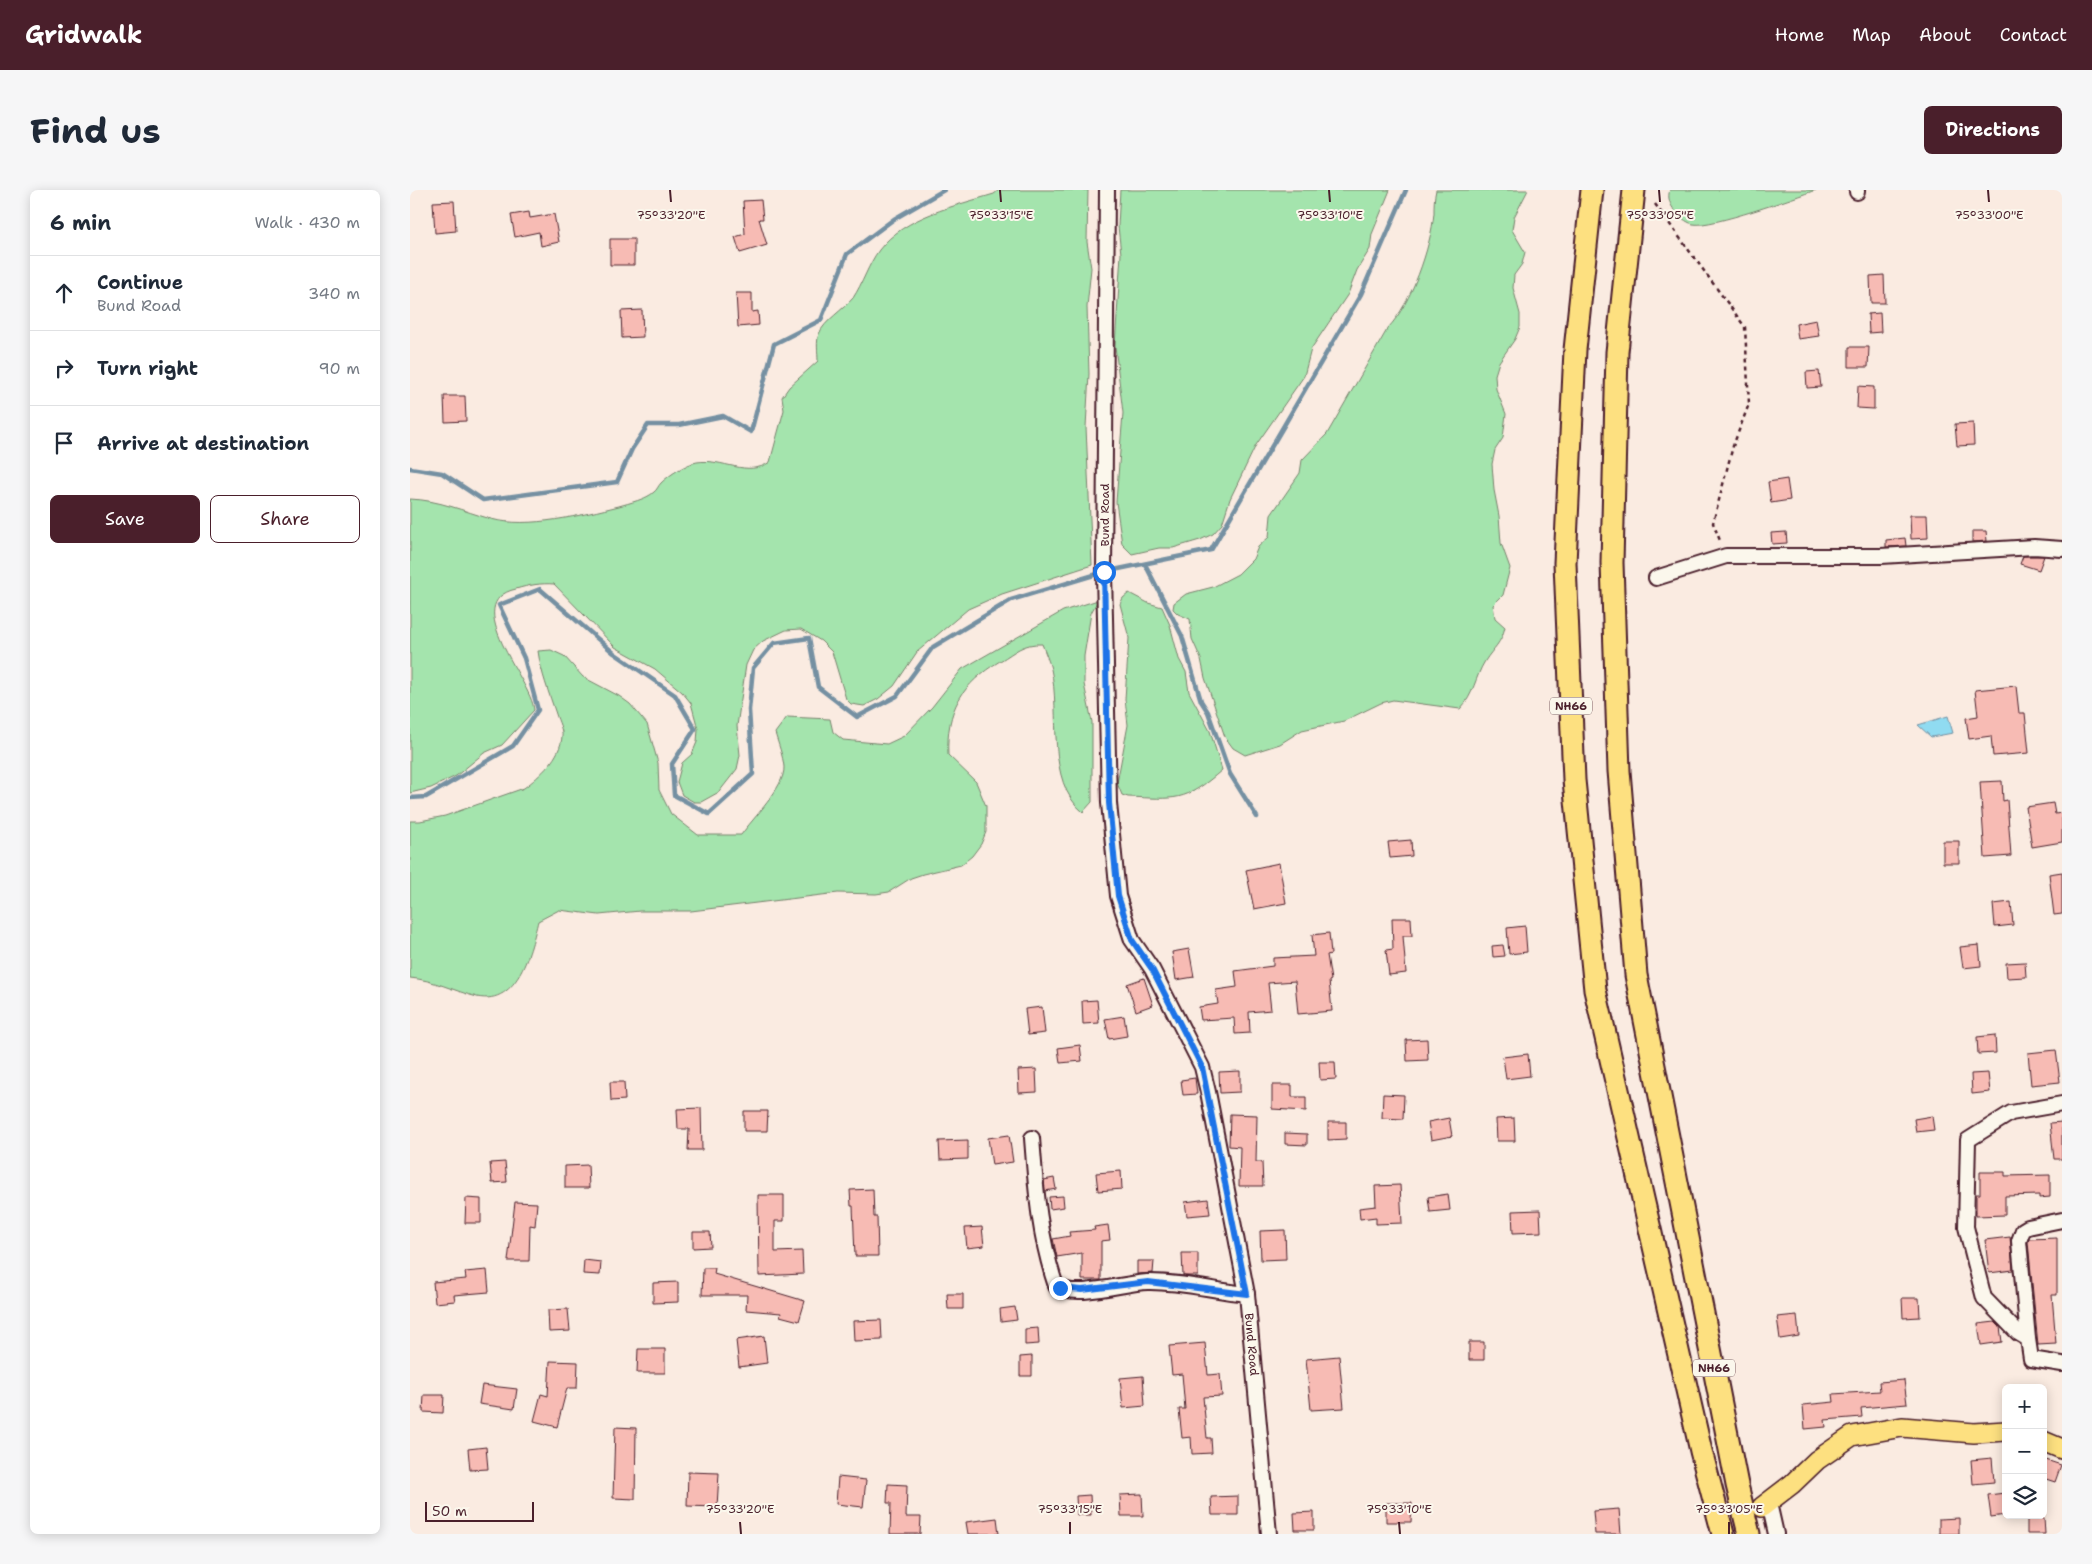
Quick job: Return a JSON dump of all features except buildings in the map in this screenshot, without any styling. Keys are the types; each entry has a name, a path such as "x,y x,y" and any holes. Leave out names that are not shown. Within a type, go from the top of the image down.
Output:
{"highway":[{"name":"NH66","path":"1592,190 1575,350 1565,563 1574,780 1595,990 1701,1451 1723,1534"},
{"name":"NH66","path":"1634,190 1617,352 1612,544 1619,771 1636,975 1737,1485 1749,1534"}],"main road":[{"path":"1766,1505 1817,1460 1852,1436 1902,1427 1974,1432 2002,1431"},
{"path":"2047,1443 2062,1449"}],"street":[{"name":"Bund Road","path":"1107,190 1104,572 1109,803 1118,896 1132,940 1152,969 1202,1067 1247,1294 1269,1534"},
{"path":"1656,578 1726,556 1881,556 2034,547 2062,548"},
{"path":"2028,1339 2018,1334 1984,1298 1966,1227 1968,1140 2011,1113 2062,1104"},
{"path":"1032,1138 1038,1215 1046,1257 1056,1286 1066,1290 1082,1290 1148,1282 1247,1294"},
{"path":"2062,1220 2028,1227 2024,1230 2019,1242 2031,1358 2062,1364"},
{"path":"1766,1505 1776,1534"}],"path":[{"path":"1655,204 1745,327 1749,404 1733,446 1713,523 1726,556"}],"green space":[{"path":"999,190 1088,190 1087,242 1091,268 1087,307 1089,374 1086,427 1092,565 1002,594 968,609 917,652 894,686 878,699 864,706 851,704 846,699 832,652 821,641 801,629 786,630 763,641 753,650 746,665 737,726 740,755 737,769 719,792 701,802 694,802 682,795 677,782 682,763 692,754 697,742 698,729 691,703 682,692 655,669 615,647 554,584 526,586 516,589 500,597 494,609 495,625 502,643 530,697 534,710 502,745 484,753 456,776 431,788 410,793 410,499 441,504 506,522 538,522 589,513 642,499 655,491 673,473 697,462 753,468 770,462 784,410 782,397 789,387 818,361 818,340 821,329 853,298 879,250 890,238 917,221 947,208 994,194"},
{"path":"1120,190 1390,190 1372,234 1370,249 1357,270 1348,294 1311,349 1304,376 1256,445 1230,499 1222,524 1213,534 1200,540 1173,548 1159,548 1132,554 1122,544 1116,502 1123,413 1115,346 1121,254 1118,226"},
{"path":"1436,190 1528,190 1514,217 1512,230 1525,252 1522,264 1514,275 1513,288 1520,314 1520,327 1515,339 1499,362 1495,375 1496,389 1506,414 1503,438 1495,450 1492,464 1501,543 1510,568 1503,595 1493,605 1495,618 1505,627 1503,633 1499,642 1485,661 1465,704 1460,709 1393,700 1381,703 1344,721 1302,730 1280,744 1245,755 1233,748 1225,737 1205,678 1201,659 1192,639 1190,619 1178,614 1173,609 1174,603 1186,594 1213,587 1238,574 1253,559 1258,547 1269,537 1271,515 1300,473 1302,460 1327,434 1412,290 1429,242"},
{"path":"1670,190 1816,190 1734,217 1703,224 1693,224 1683,219 1673,209 1669,198"},
{"path":"1129,593 1148,603 1162,607 1170,625 1179,659 1186,672 1189,692 1210,731 1222,770 1198,788 1179,797 1128,797 1122,795 1117,783 1128,725 1125,699 1129,638 1120,604"},
{"path":"1098,600 1091,613 1084,656 1084,684 1092,722 1092,802 1083,812 1071,799 1063,783 1056,745 1054,687 1051,669 1042,644 1030,645 1015,651 976,679 959,699 954,711 950,724 948,755 976,782 986,806 986,832 981,844 972,856 961,865 911,878 889,892 876,894 838,893 691,911 640,911 599,915 559,910 538,921 527,960 521,973 503,993 491,997 477,997 436,983 410,978 410,821 445,816 524,788 537,778 554,759 561,744 562,734 543,675 538,651 551,650 564,656 583,677 630,704 647,724 658,763 659,790 671,814 698,835 741,835 774,793 783,775 782,754 775,733 787,717 830,719 833,732 843,740 887,744 904,736 932,707 962,669 1063,611"}],"water":[{"path":"1948,716 1953,733 1931,737 1918,725"}],"waterway":[{"path":"410,468 442,473 483,500 617,482 632,449 648,425 679,425 723,416 751,432 774,344 821,320 847,254 894,219 944,190"},
{"path":"410,798 426,797 513,746 538,710 524,658 499,605 540,589 614,653 675,695 695,729 672,764 674,795 709,814 753,774 749,710 753,668 774,643 809,638 818,687 857,717 897,696 933,647 1011,600 1104,572 1211,550 1361,294 1406,190"},
{"path":"1145,564 1182,636 1201,701 1208,712 1230,774 1257,817"}],"route":[{"path":"1060,1288 1082,1290 1148,1282 1247,1294 1202,1067 1152,969 1132,940 1118,896 1109,803 1104,572"}]}
